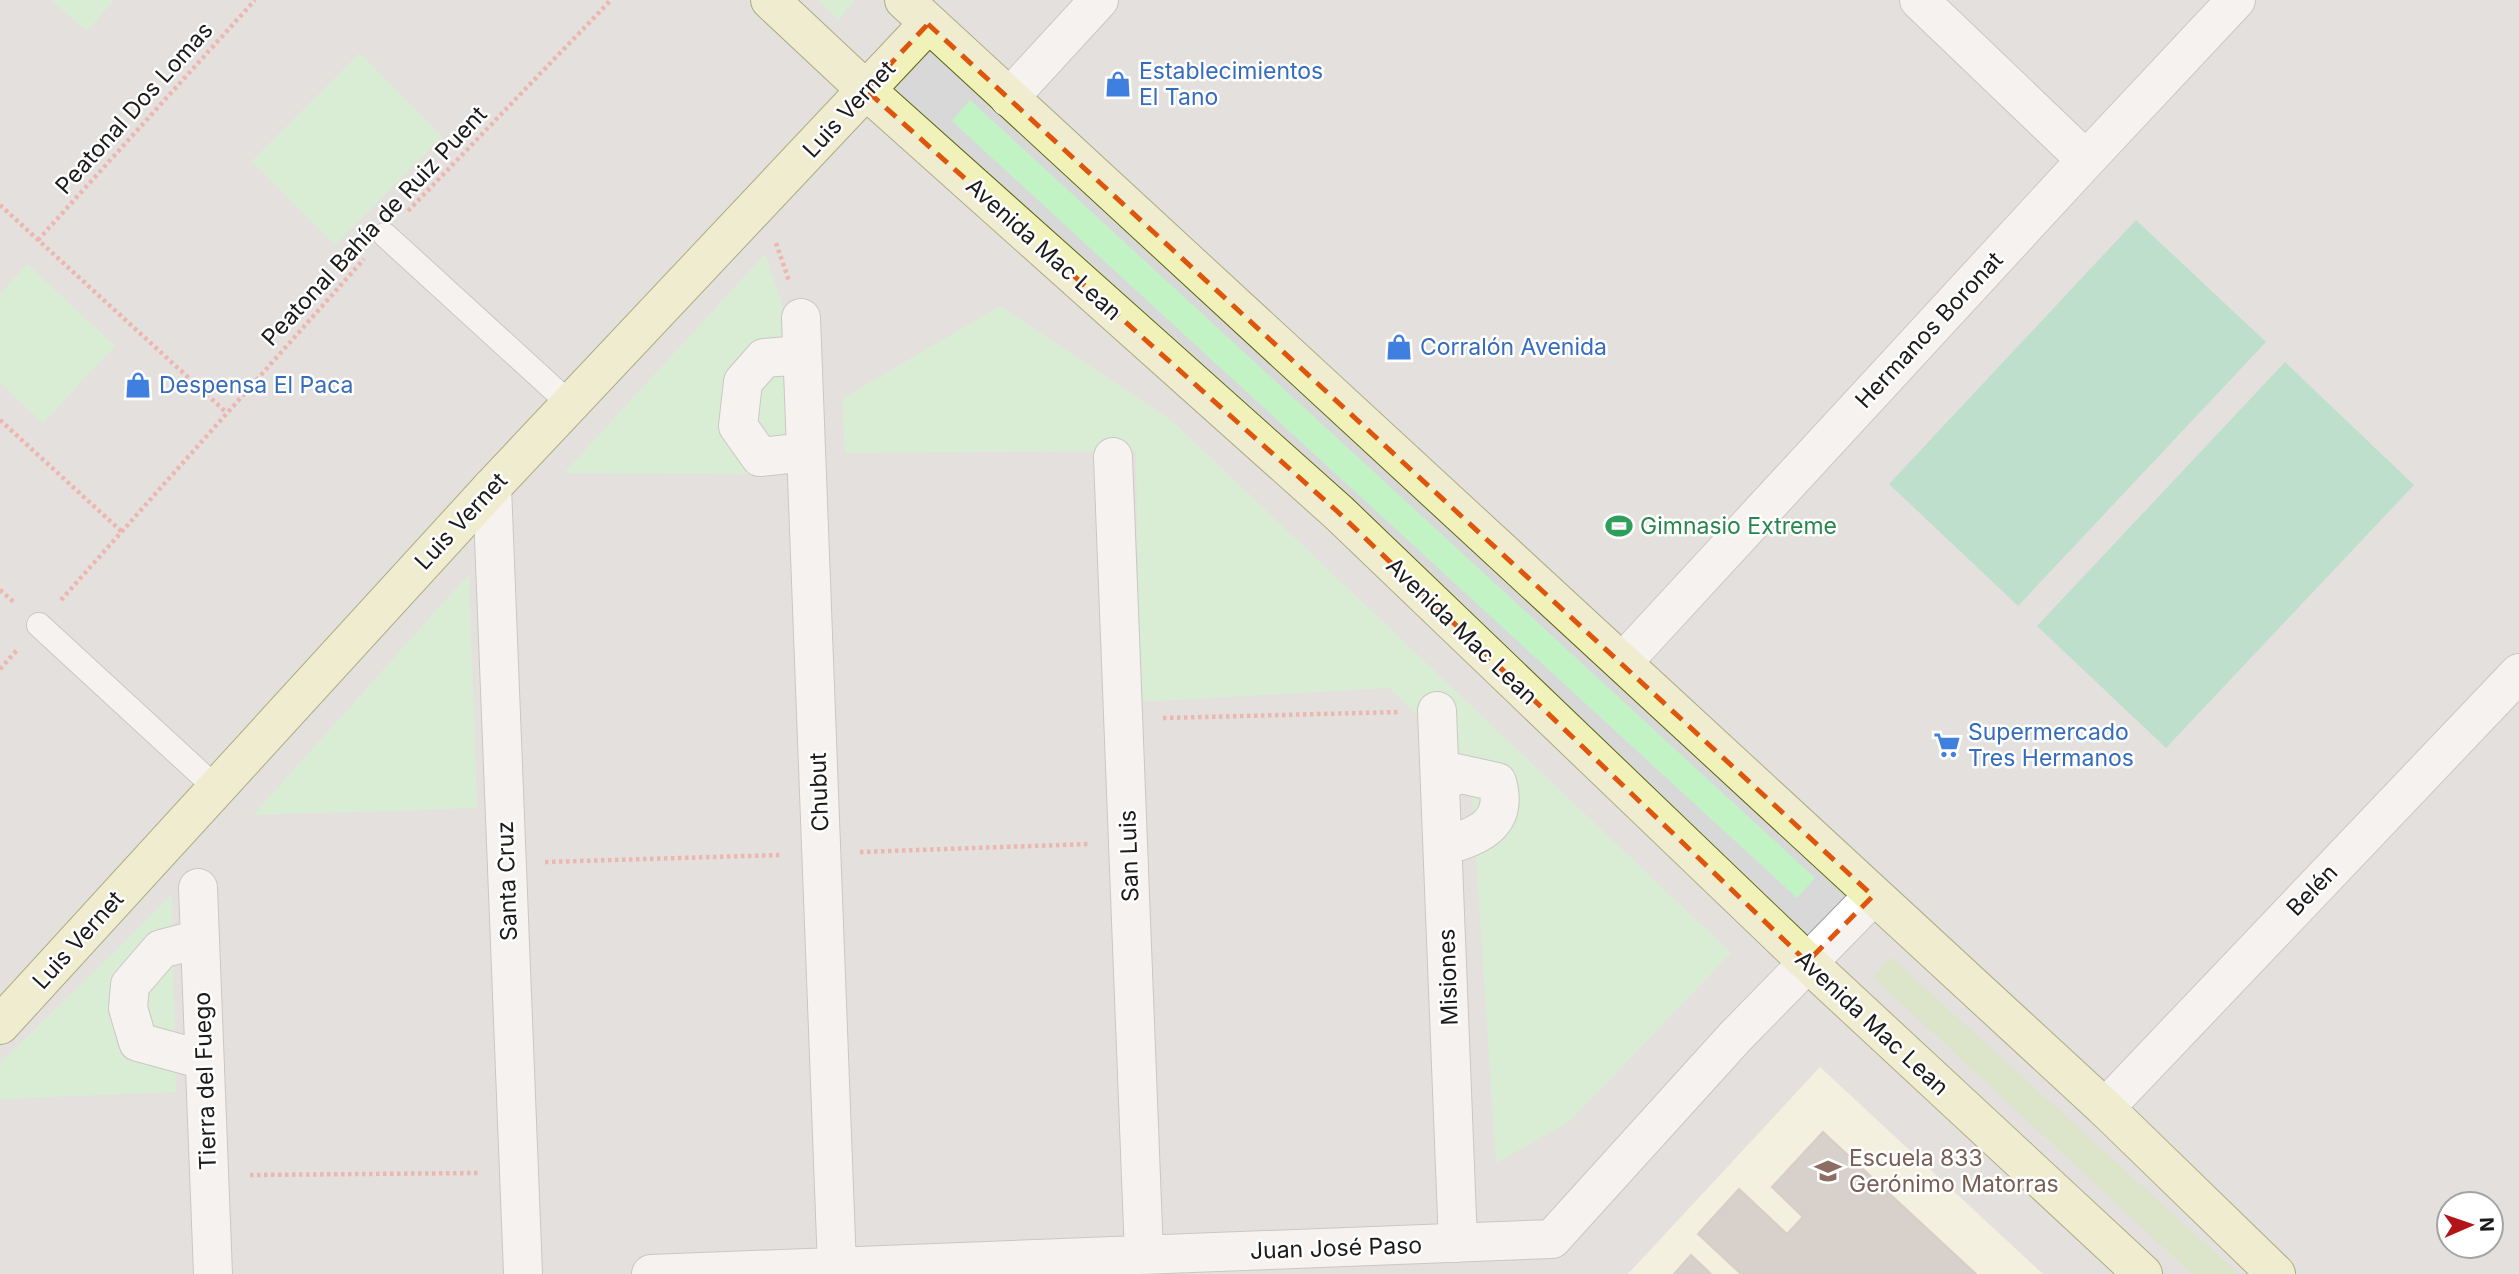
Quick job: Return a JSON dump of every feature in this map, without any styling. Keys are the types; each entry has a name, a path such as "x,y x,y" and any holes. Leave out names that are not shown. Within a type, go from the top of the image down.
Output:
{"main road":[{"name":"Avenida Mac Lean","path":"770,0 866,90 1339,513 1807,962 2143,1274"},
{"name":"Luis Vernet","path":"0,1025 492,487 866,90 916,12"},
{"path":"916,12 2105,1108 2276,1274"}],"street":[{"path":"1009,97 1099,0"},
{"path":"1919,0 2086,160"},
{"name":"Hermanos Boronat","path":"1623,662 2236,0"},
{"name":"Chubut","path":"801,318 837,1267"},
{"path":"802,355 764,358 743,382 738,426 760,457 806,452"},
{"name":"San Luis","path":"1113,457 1144,1255"},
{"name":"Santa Cruz","path":"492,487 523,1274"},
{"name":"Belén","path":"2105,1108 2519,673"},
{"name":"Misiones","path":"1437,711 1458,1243"},
{"path":"1440,787 1457,773 1497,782 1502,798 1494,820 1484,831 1443,846"},
{"name":"Tierra del Fuego","path":"198,888 213,1274"},
{"name":"Juan José Paso","path":"651,1274 1144,1255 1323,1261 1458,1243 1552,1239 1735,1037 1873,896"},
{"path":"200,939 161,949 130,985 128,1008 138,1042 204,1060"}],"lane":[{"path":"385,235 570,404"},
{"path":"38,625 216,788"}],"path":[{"name":"Peatonal Dos Lomas","path":"38,240 255,0"},
{"name":"Peatonal Bahía de Ruiz Puent","path":"0,669 385,235 611,0"},
{"path":"763,202 801,318"},
{"path":"0,205 227,413"},
{"path":"0,420 122,532"},
{"path":"1124,719 1437,711"},
{"path":"209,1175 518,1172"}],"highlighted area":[{"path":"928,24 1873,896 1807,962 1339,513 866,90"}],"shaded area":[{"path":"0,0 2519,0 2519,1274 0,1274"},
{"name":"Escuela 833 Gerónimo Matorras","path":"1820,1067 2043,1274 1628,1274"}],"green space":[{"path":"51,0 114,0 87,31"},
{"path":"817,0 855,0 838,20"},
{"path":"360,53 442,137 335,245 252,161"},
{"path":"970,100 1815,878 1797,898 952,121"},
{"path":"2136,220 2266,342 2018,606 1889,484"},
{"path":"765,254 792,334 790,474 564,473"},
{"path":"27,264 115,346 43,423 0,383 0,294"},
{"path":"1000,306 1172,421 1731,953 1569,1122 1496,1163 1470,765 1389,688 1140,702 1136,451 845,453 842,399"},
{"path":"2285,362 2414,485 2166,748 2037,626"},
{"path":"469,574 477,808 253,815"},
{"path":"172,895 176,1092 0,1099 0,1063"},
{"path":"1891,957 2239,1274 2192,1274 1873,977"}],"building":[{"path":"1823,1132 1976,1274 1741,1274 1698,1234 1739,1189 1787,1234 1803,1217 1772,1187"},
{"path":"1691,1255 1711,1274 1674,1274"}],"place":[{"name":"Establecimientos El Tano","path":"1118,84"},
{"name":"Corralón Avenida","path":"1399,347"},
{"name":"Despensa El Paca","path":"138,385"},
{"name":"Gimnasio Extreme","path":"1619,526"},
{"name":"Supermercado Tres Hermanos","path":"1947,745"},
{"name":"Escuela 833 Gerónimo Matorras","path":"1828,1171"}]}
